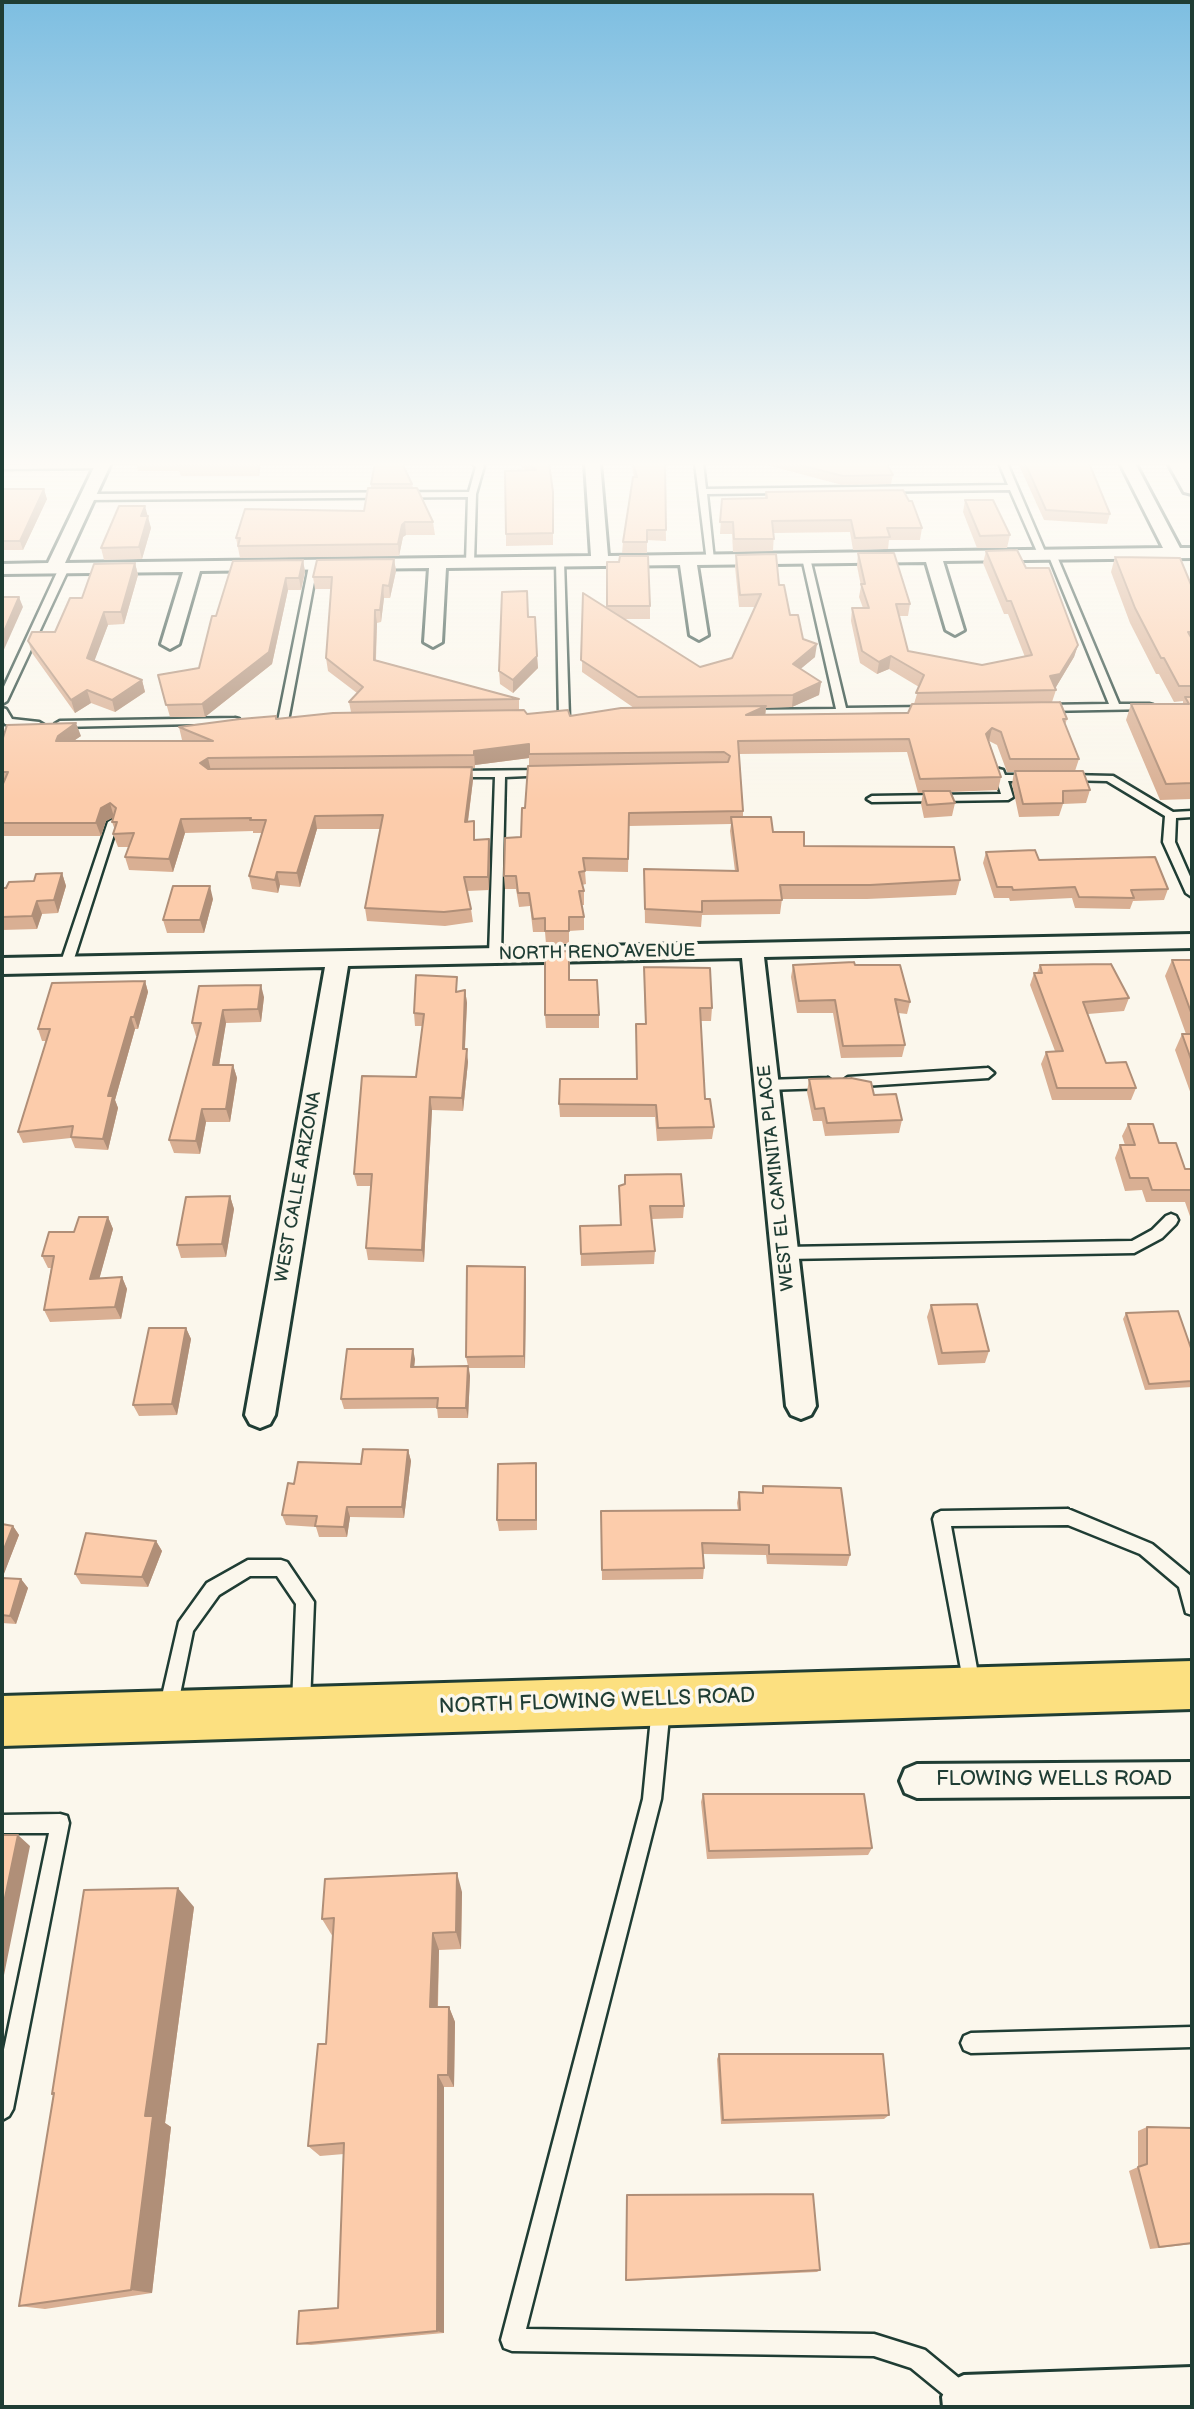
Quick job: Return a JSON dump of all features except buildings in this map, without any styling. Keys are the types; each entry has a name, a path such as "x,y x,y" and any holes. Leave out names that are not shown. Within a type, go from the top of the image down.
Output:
{"main road":[{"name":"NORTH FLOWING WELLS ROAD","path":"2,1720 1192,1685"}],"street":[{"path":"170,644 190,575"},
{"path":"433,642 437,575"},
{"path":"690,575 699,635"},
{"path":"939,575 955,630"},
{"name":"NORTH RENO AVENUE","path":"2,967 1192,941"},
{"name":"WEST EL CAMINITA PLACE","path":"752,950 801,1406"},
{"name":"WEST CALLE ARIZONA","path":"260,1415 338,958"},
{"name":"FLOWING WELLS ROAD","path":"917,1782 1192,1779"},
{"path":"965,2402 1192,2389"}],"lane":[{"path":"2,701 56,575"},
{"path":"283,721 311,575"},
{"path":"559,575 564,717"},
{"path":"810,575 842,712"},
{"path":"1057,575 1115,707"},
{"path":"1033,708 1167,707"},
{"path":"2,710 9,722 23,725 242,721"},
{"path":"731,714 938,710"},
{"path":"550,717 578,716"},
{"path":"269,721 296,720"},
{"path":"872,799 1008,797 994,756"},
{"path":"439,775 562,773"},
{"path":"495,955 500,774"},
{"path":"1002,778 1042,778"},
{"path":"1055,778 1109,778 1171,815 1192,814"},
{"path":"1171,815 1169,842 1192,893"},
{"path":"66,965 113,822"},
{"path":"766,1085 988,1073"},
{"path":"785,1253 1134,1247 1157,1234 1171,1220"},
{"path":"971,1690 941,1519 1068,1517 1146,1549 1186,1583 1192,1607"},
{"path":"167,1715 185,1628 213,1588 248,1568 281,1569 305,1602 300,1712"},
{"path":"661,1700 652,1799 512,2340 874,2345 917,2358 965,2402"},
{"path":"2,1824 60,1823 2,2109"},
{"path":"971,2043 1192,2037"}]}
